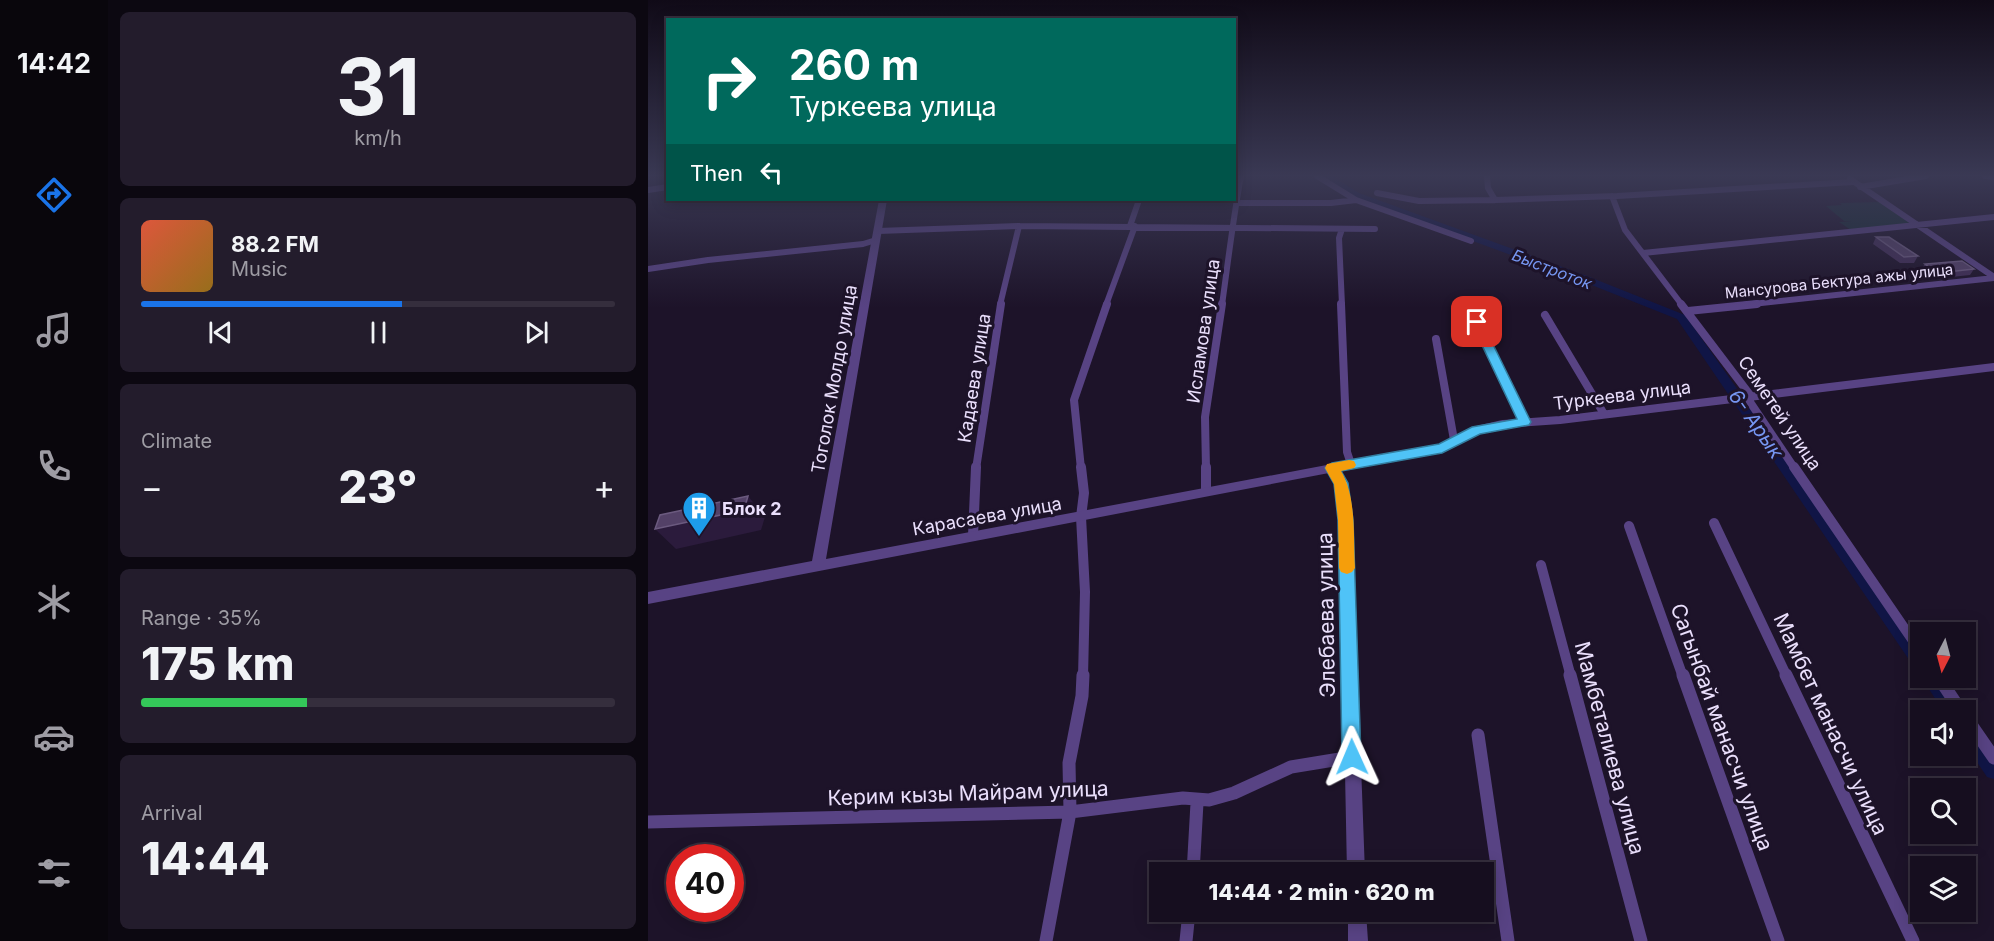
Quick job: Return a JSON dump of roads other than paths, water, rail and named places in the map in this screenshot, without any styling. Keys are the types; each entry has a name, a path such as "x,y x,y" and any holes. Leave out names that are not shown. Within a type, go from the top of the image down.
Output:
{"street":[{"name":"Тоголок Молдо улица","path":"818,565 880,220"},
{"path":"1046,941 1070,812 1069,763 1082,686 1085,592 1081,517 1084,493 1073,412 1076,386 1087,363 1134,220"},
{"name":"Исламова улица","path":"1206,491 1205,417 1231,245 1233,220"},
{"path":"1412,220 1471,241"},
{"name":"Семетей улица","path":"1621,220 1625,230 1688,311 1689,317 1750,395 1750,402 1755,410 1910,636"},
{"path":"1907,220 1994,278"},
{"path":"1643,253 1960,220"},
{"path":"648,269 708,260 863,244 877,235 1019,226 1375,229"},
{"name":"Кадаева улица","path":"973,536 975,473 983,415 1003,290 1019,226"},
{"path":"1342,229 1339,238 1347,452 1351,464"},
{"name":"Мансурова Бектура ажы улица","path":"1688,311 1994,278"},
{"path":"1545,315 1604,414"},
{"path":"1477,322 1525,422"},
{"path":"1436,339 1454,440"},
{"name":"Туркеева улица","path":"1332,468 1442,448 1477,430 1525,422 1994,367"},
{"name":"Карасаева улица","path":"648,598 1332,468"},
{"name":"Элебаева улица","path":"1332,468 1341,483 1346,520 1356,862"},
{"name":"Мамбет манасчи улица","path":"1714,523 1913,941"},
{"name":"Сагынбай манасчи улица","path":"1629,526 1778,941"},
{"name":"Мамбеталиева улица","path":"1541,565 1641,941"},
{"path":"1976,732 1994,758"},
{"path":"1478,735 1508,941"},
{"name":"Керим кызы Майрам улица","path":"648,822 1070,812 1183,798 1197,802 1218,800 1284,769 1326,759 1352,757"},
{"path":"1194,862 1197,802"},
{"path":"1186,941 1188,922"},
{"path":"1357,922 1358,941"}],"waterway":[{"name":"6- Арык","path":"1424,220 1583,278 1681,317 1910,648"},
{"path":"1938,688 1946,700"},
{"path":"1976,744 1994,770"}],"place":[{"name":"Блок 2","path":"699,537"}],"water label":[{"name":"Быстроток","path":"1552,269"}]}
